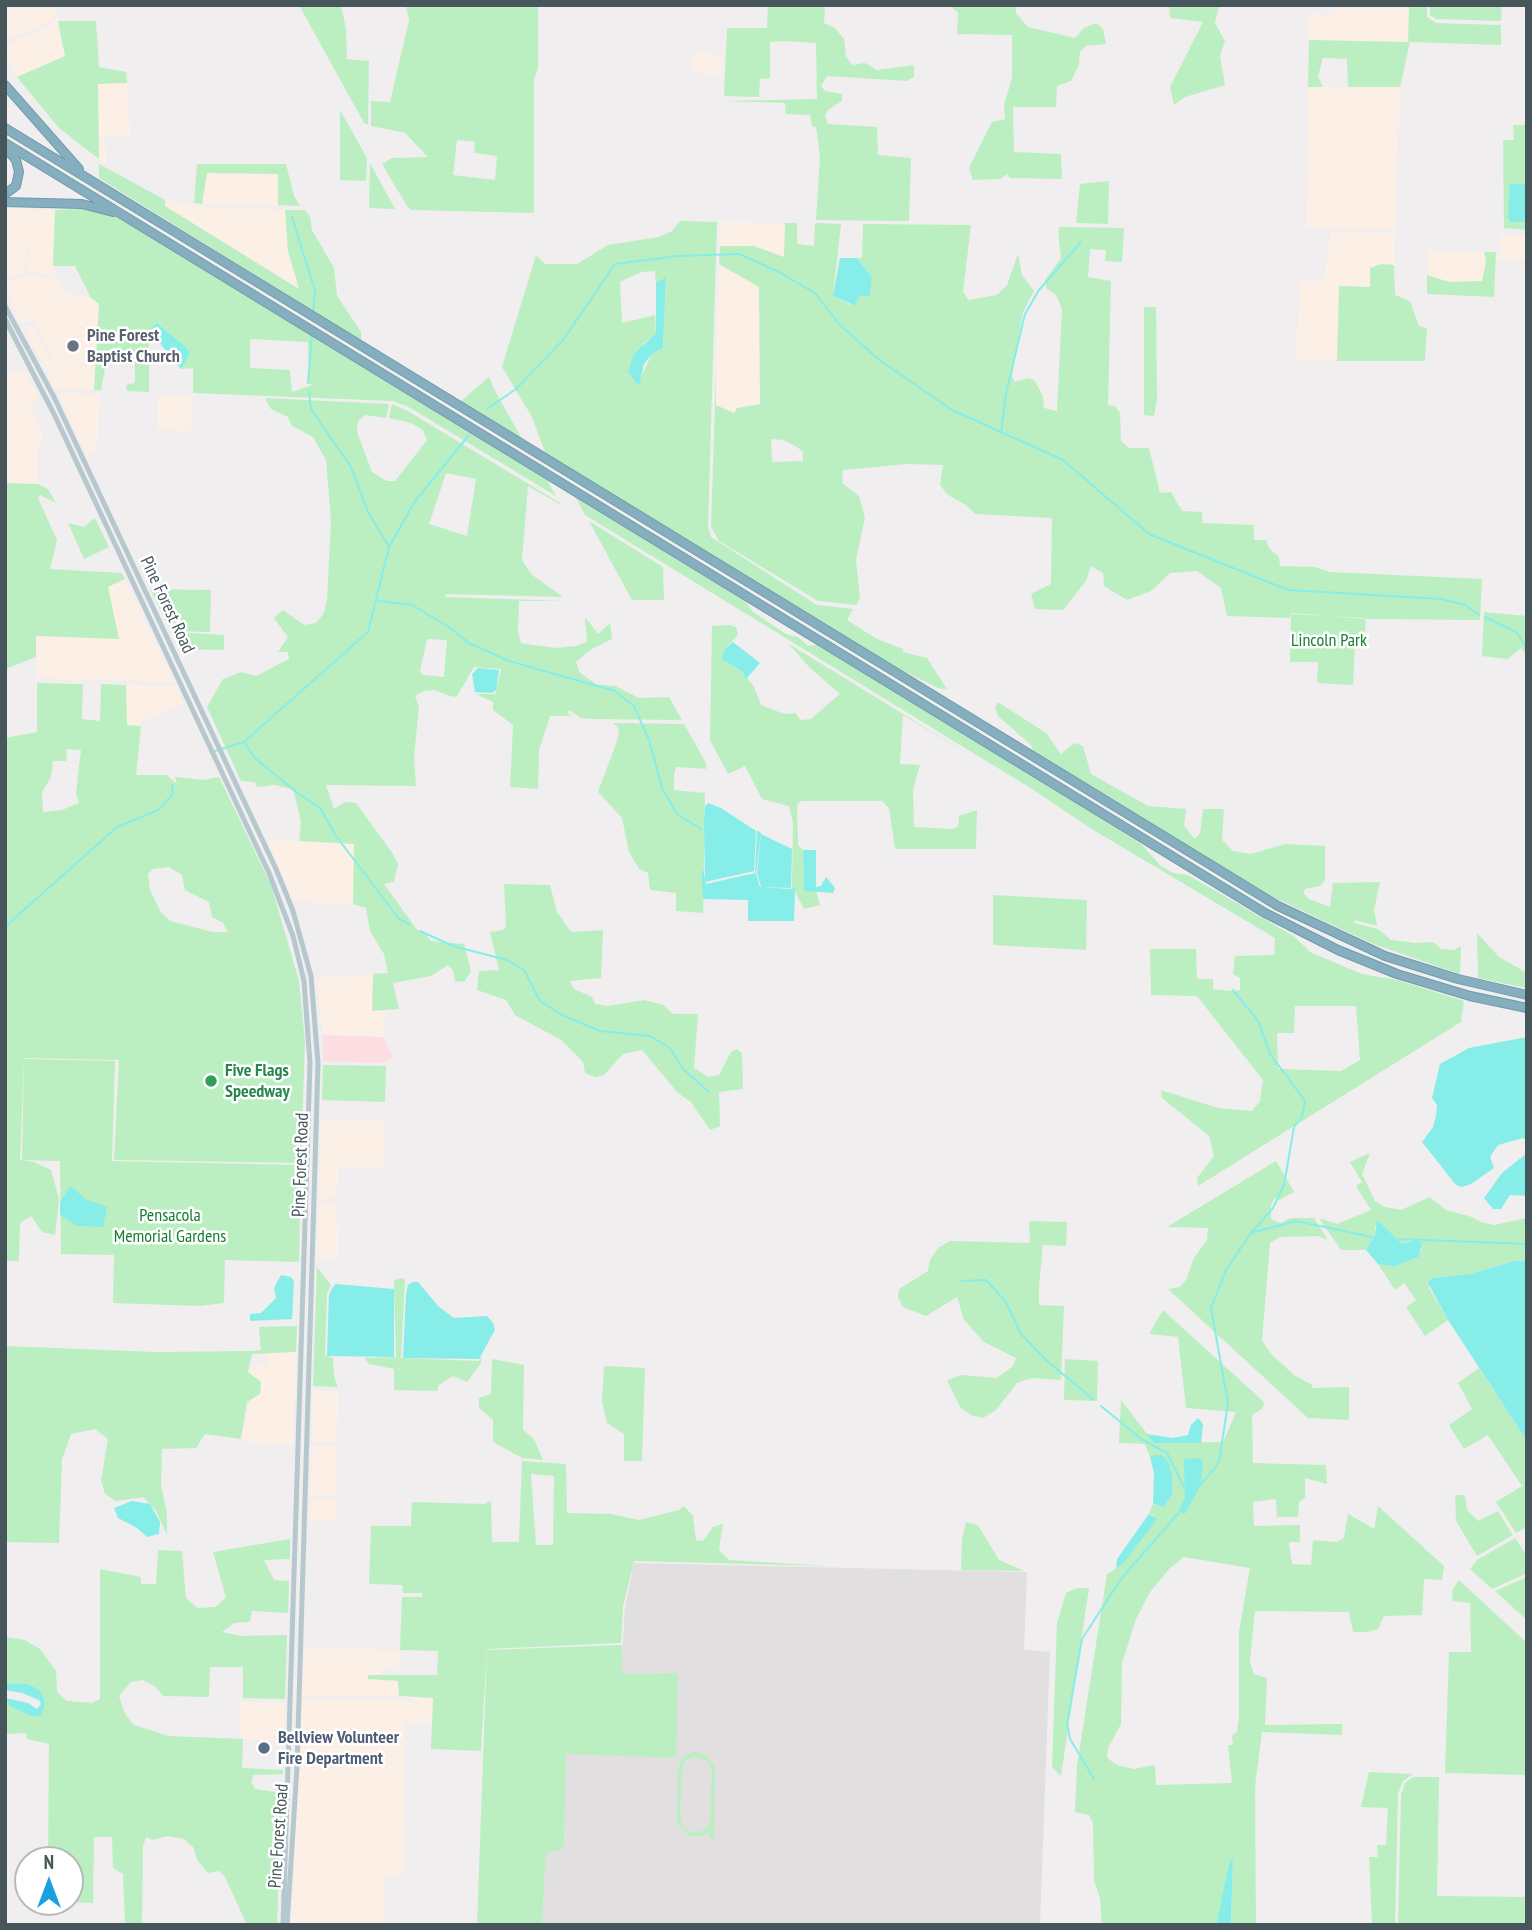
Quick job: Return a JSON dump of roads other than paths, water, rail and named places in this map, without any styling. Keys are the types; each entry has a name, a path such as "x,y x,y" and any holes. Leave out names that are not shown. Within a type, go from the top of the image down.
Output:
{"highway":[{"path":"5,85 89,178"},
{"path":"5,128 1278,906 1385,956 1458,979 1527,995"},
{"path":"5,145 16,160 19,172 16,186 6,200"},
{"path":"5,145 1265,913 1338,950 1397,974 1457,992 1527,1008"},
{"path":"6,200 82,204 124,216"}],"main road":[{"name":"Pine Forest Road","path":"5,306 54,397 284,888 307,958 317,1025 316,1115 297,1777 283,1925"},
{"name":"Pine Forest Road","path":"5,319 43,393 276,890 295,945 309,1025 283,1925"},
{"path":"308,1115 316,1115"},
{"path":"306,1182 314,1183"}],"water":[{"path":"1510,184 1527,184 1527,222 1511,222 1508,218"},
{"path":"840,258 857,258 872,277 870,297 859,296 855,306 833,296"},
{"path":"666,277 663,348 652,354 644,364 639,386 628,372 634,354 656,333 656,283"},
{"path":"157,323 186,347 190,354 181,369 149,330"},
{"path":"733,642 760,663 746,679 742,671 721,659 725,649"},
{"path":"478,668 499,670 496,690 492,693 475,692 472,674"},
{"path":"708,803 721,808 756,831 754,871 705,882 704,823 705,806"},
{"path":"757,830 761,833 756,873 760,887 795,887 794,921 748,921 748,900 703,899 702,865 706,884 755,873"},
{"path":"761,834 792,849 791,888 761,887 757,873"},
{"path":"803,850 816,850 816,887 821,886 826,877 835,888 833,893 804,891"},
{"path":"1527,1037 1527,1140 1523,1138 1498,1145 1490,1157 1494,1168 1471,1184 1462,1187 1456,1185 1422,1142 1433,1127 1436,1115 1437,1105 1432,1098 1440,1064 1469,1048"},
{"path":"1527,1153 1527,1196 1510,1195 1501,1209 1493,1209 1484,1198 1502,1173"},
{"path":"70,1186 86,1199 107,1207 103,1227 77,1226 60,1215 60,1202"},
{"path":"1377,1220 1402,1244 1416,1240 1422,1243 1419,1257 1395,1266 1378,1264 1366,1250 1375,1234"},
{"path":"1527,1260 1527,1441 1448,1320 1428,1283 1431,1278 1469,1274"},
{"path":"281,1275 291,1277 294,1282 292,1319 250,1321 250,1314 261,1313 276,1298 274,1288"},
{"path":"418,1282 438,1306 454,1318 487,1316 493,1323 495,1330 479,1359 403,1358 406,1294 408,1285"},
{"path":"335,1284 394,1289 394,1357 327,1356 329,1294"},
{"path":"1198,1418 1203,1424 1201,1443 1154,1443 1146,1434 1173,1438 1188,1435 1191,1425"},
{"path":"1162,1455 1168,1461 1172,1475 1172,1495 1164,1507 1153,1504 1154,1473 1150,1457"},
{"path":"1184,1459 1203,1460 1201,1485 1184,1515 1179,1509 1185,1499"},
{"path":"132,1501 150,1504 160,1522 159,1534 147,1537 118,1518 114,1508"},
{"path":"1149,1514 1157,1519 1123,1564 1116,1568 1117,1559"},
{"path":"5,1683 27,1684 40,1690 45,1703 41,1716 31,1716 10,1706 5,1698 28,1703 37,1709 41,1704 39,1700 22,1693 5,1690"},
{"path":"1233,1859 1231,1925 1216,1925 1230,1861"}],"waterway":[{"path":"292,217 315,291 313,313"},
{"path":"1001,433 1006,393 1025,314 1039,290 1081,242"},
{"path":"487,409 516,389 563,340 615,264 678,256 739,254 779,272 815,293 839,324 878,359 952,410 1063,460 1149,534 1288,590 1442,599 1465,605 1479,615"},
{"path":"308,383 312,333"},
{"path":"309,392 311,409 351,467 368,512 389,547"},
{"path":"215,751 244,742 368,632 389,547 415,501 469,435"},
{"path":"379,601 412,605 449,627 469,643 509,661 615,691 634,706 649,740 662,788 677,814 701,829"},
{"path":"1485,617 1516,632 1527,648"},
{"path":"244,742 255,758 320,808 336,836 399,919 409,924"},
{"path":"5,927 117,827 158,810 173,794 172,785"},
{"path":"420,931 453,946 507,960 524,970 540,1001 562,1015 600,1031 650,1036 670,1048 683,1069 708,1091"},
{"path":"1233,990 1258,1021 1270,1054 1305,1101 1302,1117 1294,1127 1284,1185 1273,1208 1251,1233"},
{"path":"1200,1486 1219,1462 1228,1403 1211,1308 1226,1270 1251,1233 1296,1221 1372,1237"},
{"path":"1399,1239 1527,1244"},
{"path":"962,1281 986,1280 1006,1302 1021,1334 1046,1360 1094,1400"},
{"path":"1101,1406 1141,1439 1167,1453 1186,1491"},
{"path":"1094,1779 1070,1739 1067,1724 1082,1639 1121,1579 1181,1510"}],"place":[{"name":"Pine Forest Baptist Church","path":"73,346"},
{"name":"Five Flags Speedway","path":"211,1081"},
{"name":"Bellview Volunteer Fire Department","path":"264,1748"}],"park label":[{"name":"Lincoln Park","path":"1329,641"},
{"name":"Pensacola Memorial Gardens","path":"170,1226"}]}
